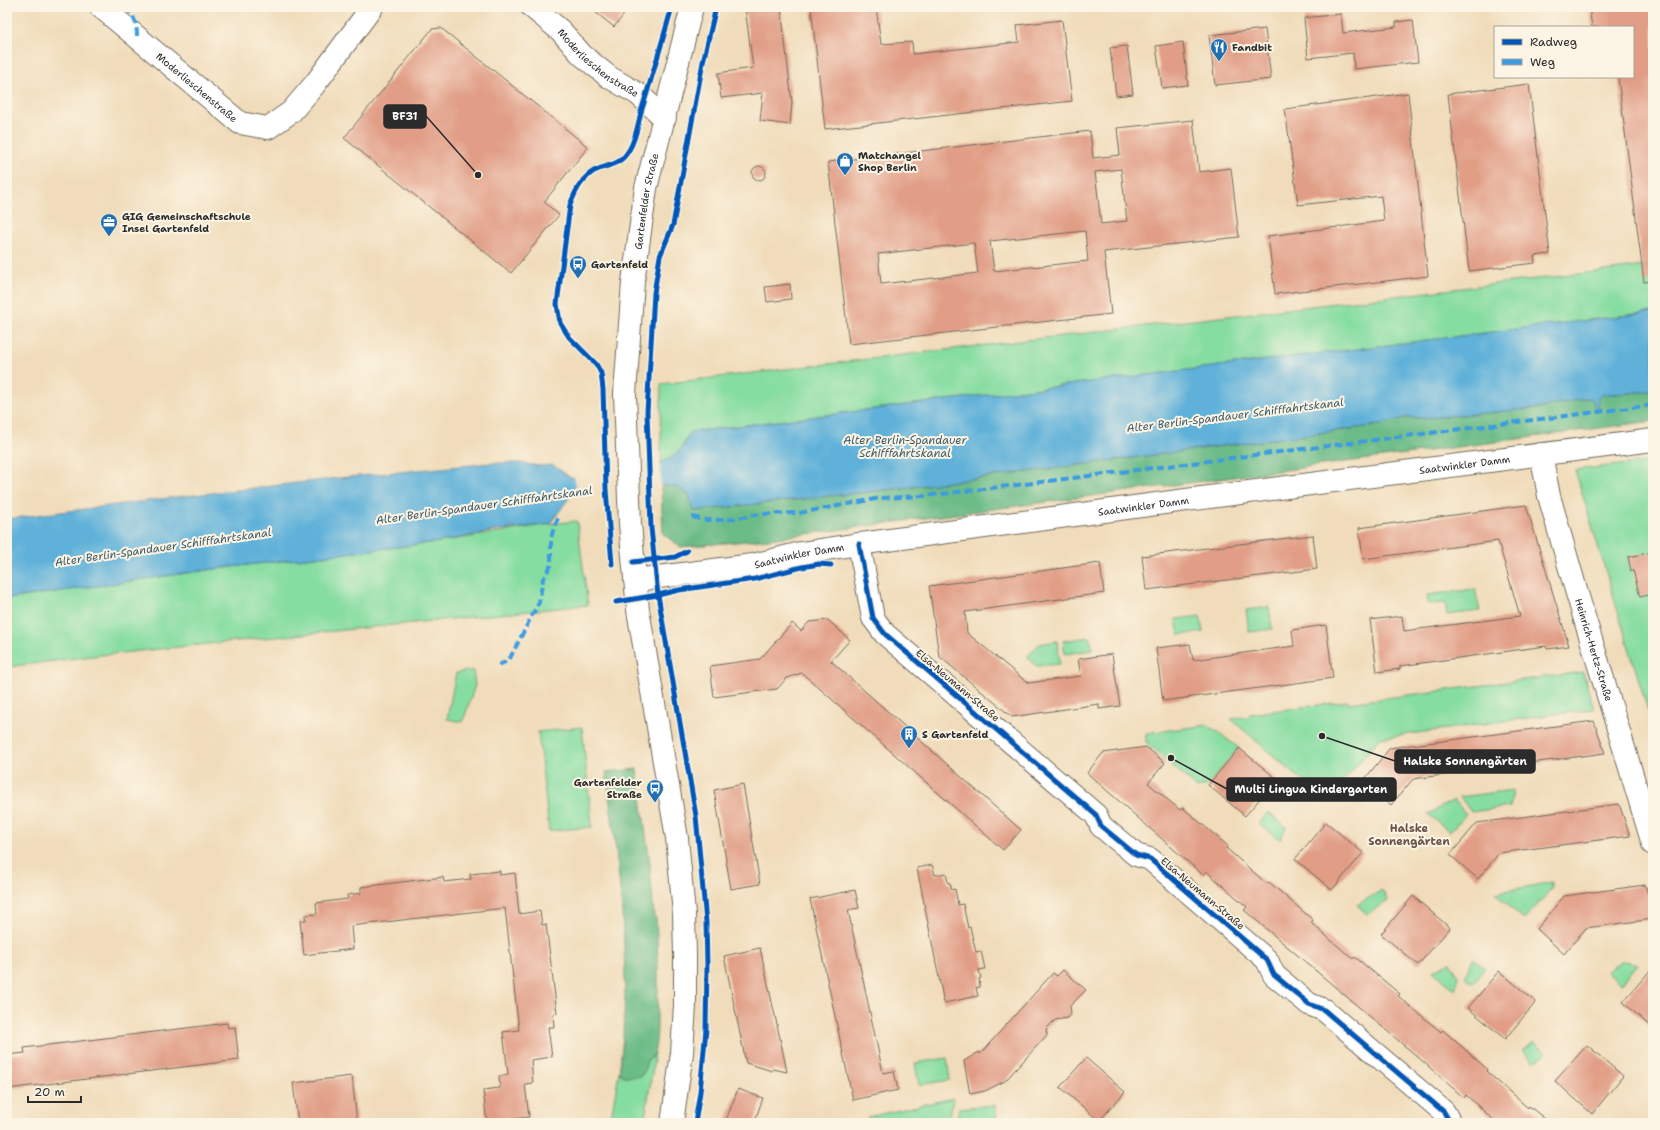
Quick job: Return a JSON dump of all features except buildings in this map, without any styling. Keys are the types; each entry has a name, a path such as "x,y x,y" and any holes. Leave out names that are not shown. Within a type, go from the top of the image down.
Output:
{"main road":[{"name":"Moderlieschenstraße","path":"101,7 240,123 268,128 291,112 315,84 372,7"},
{"name":"Moderlieschenstraße","path":"532,7 561,31 582,56 609,77 638,94 665,118"},
{"name":"Gartenfelder Straße","path":"635,580 626,448 626,369 633,282 647,182 665,118 692,7"},
{"name":"Saatwinkler Damm","path":"635,580 753,565 801,553 859,544 1653,440"},
{"name":"Heinrich-Hertz-Straße","path":"1541,454 1549,496 1653,844"},
{"name":"Elsa-Neumann-Straße","path":"859,544 873,618 885,634 1096,815 1101,826 1136,855 1150,859 1267,960 1274,975 1309,1004 1324,1010 1444,1112 1450,1123"},
{"path":"635,580 644,649 668,775 677,838 684,914 686,954 685,1005 682,1053 672,1123"}],"green space":[{"path":"1653,265 1653,312 690,432 678,451 671,458 661,464 661,384"},
{"path":"1653,391 1653,421 769,539 681,547 663,534 661,485 677,487 689,495 694,511 912,487 1380,425 1404,418 1426,418 1543,408 1549,405 1589,398 1593,399 1596,411 1599,411 1598,399 1601,395"},
{"path":"1653,461 1653,727 1575,470"},
{"path":"577,521 588,605 101,655 7,667 7,599 214,569 439,542"},
{"path":"1475,589 1480,611 1447,615 1445,603 1428,604 1427,595"},
{"path":"1269,607 1272,629 1249,632 1246,610"},
{"path":"1200,616 1203,632 1179,635 1176,619"},
{"path":"1090,637 1092,650 1065,654 1063,641"},
{"path":"1057,641 1060,664 1037,666 1027,657 1039,644"},
{"path":"473,670 475,685 463,722 447,719 456,673"},
{"path":"1583,672 1594,709 1380,738 1326,801 1231,719 1250,716 1250,714 1348,701 1348,703"},
{"path":"1208,725 1239,748 1208,785 1197,788 1146,742 1146,733"},
{"path":"582,727 592,827 549,831 538,732"},
{"path":"637,769 650,864 654,917 656,918 658,992 656,1037 653,1057 647,1060 644,1072 641,1076 628,1077 623,1076 619,1072 625,997 623,922 620,884 606,772"},
{"path":"1513,790 1510,807 1471,812 1460,797"},
{"path":"1454,800 1466,814 1450,832 1428,814"},
{"path":"1268,812 1286,827 1280,840 1259,824"},
{"path":"1552,882 1552,888 1524,920 1495,893"},
{"path":"1382,890 1388,901 1367,914 1357,905"},
{"path":"1473,958 1485,968 1473,983 1465,977"},
{"path":"1623,961 1638,964 1621,984 1607,971"},
{"path":"1450,962 1459,977 1455,990 1433,971"},
{"path":"1534,1042 1547,1053 1534,1062 1522,1051"},
{"path":"653,1057 654,1061 644,1123 610,1123 619,1072 621,1075 627,1076 644,1072 647,1060"},
{"path":"947,1058 950,1080 919,1085 915,1063"},
{"path":"953,1098 949,1123 869,1123 868,1117"},
{"path":"995,1105 997,1123 956,1123 959,1108"}],"water":[{"name":"Alter Berlin-Spandauer Schifffahrtskanal","path":"1653,312 1653,391 1601,395 1598,399 1599,411 1596,411 1593,400 1589,398 1550,405 1543,408 1426,418 1404,418 1380,425 912,487 694,511 689,495 677,487 661,485 571,495 550,524 494,531 439,542 214,569 7,599 7,519 348,477 491,463 519,463 539,466 553,465 571,478 601,475 605,470 636,468 665,461 674,456 682,447 690,432"}],"pier":[{"path":"660,462 661,487 578,496 574,476 600,473 605,468"}],"marked path":[{"path":"126,7 134,20 137,36"},
{"path":"692,517 706,520 726,520 760,514 799,513 881,498 924,496 1025,484 1653,405"},
{"path":"499,665 509,660 539,602 543,579 551,565 551,538 555,524 560,515"}],"cycle path":[{"path":"612,564 606,489 603,389 601,373 596,364 569,337 560,323 557,304 570,205 576,191 589,174 617,162 625,155 631,146 672,7"},
{"path":"695,1123 700,1092 706,1029 706,922 696,816 658,595 651,528 647,412 654,293 660,256 673,225 703,62 716,7"},
{"path":"859,544 873,618 885,634 1096,815 1101,826 1136,855 1150,859 1267,960 1274,975 1309,1004 1324,1010 1444,1112 1450,1123"},
{"path":"633,562 675,557 687,551"},
{"path":"616,602 679,590 755,579 819,564 831,565"}],"place":[{"name":"Fandbit","path":"1219,62"},
{"name":"BF31","path":"478,175"},
{"name":"Matchangel Shop Berlin","path":"845,176"},
{"name":"GIG Gemeinschaftschule Insel Gartenfeld","path":"109,237"},
{"name":"Gartenfeld","path":"578,279"},
{"name":"Halske Sonnengärten","path":"1322,736"},
{"name":"S Gartenfeld","path":"909,749"},
{"name":"Multi Lingua Kindergarten","path":"1171,758"},
{"name":"Gartenfelder Straße","path":"655,803"}],"district":[{"name":"Halske Sonnengärten","path":"1409,834"}]}
